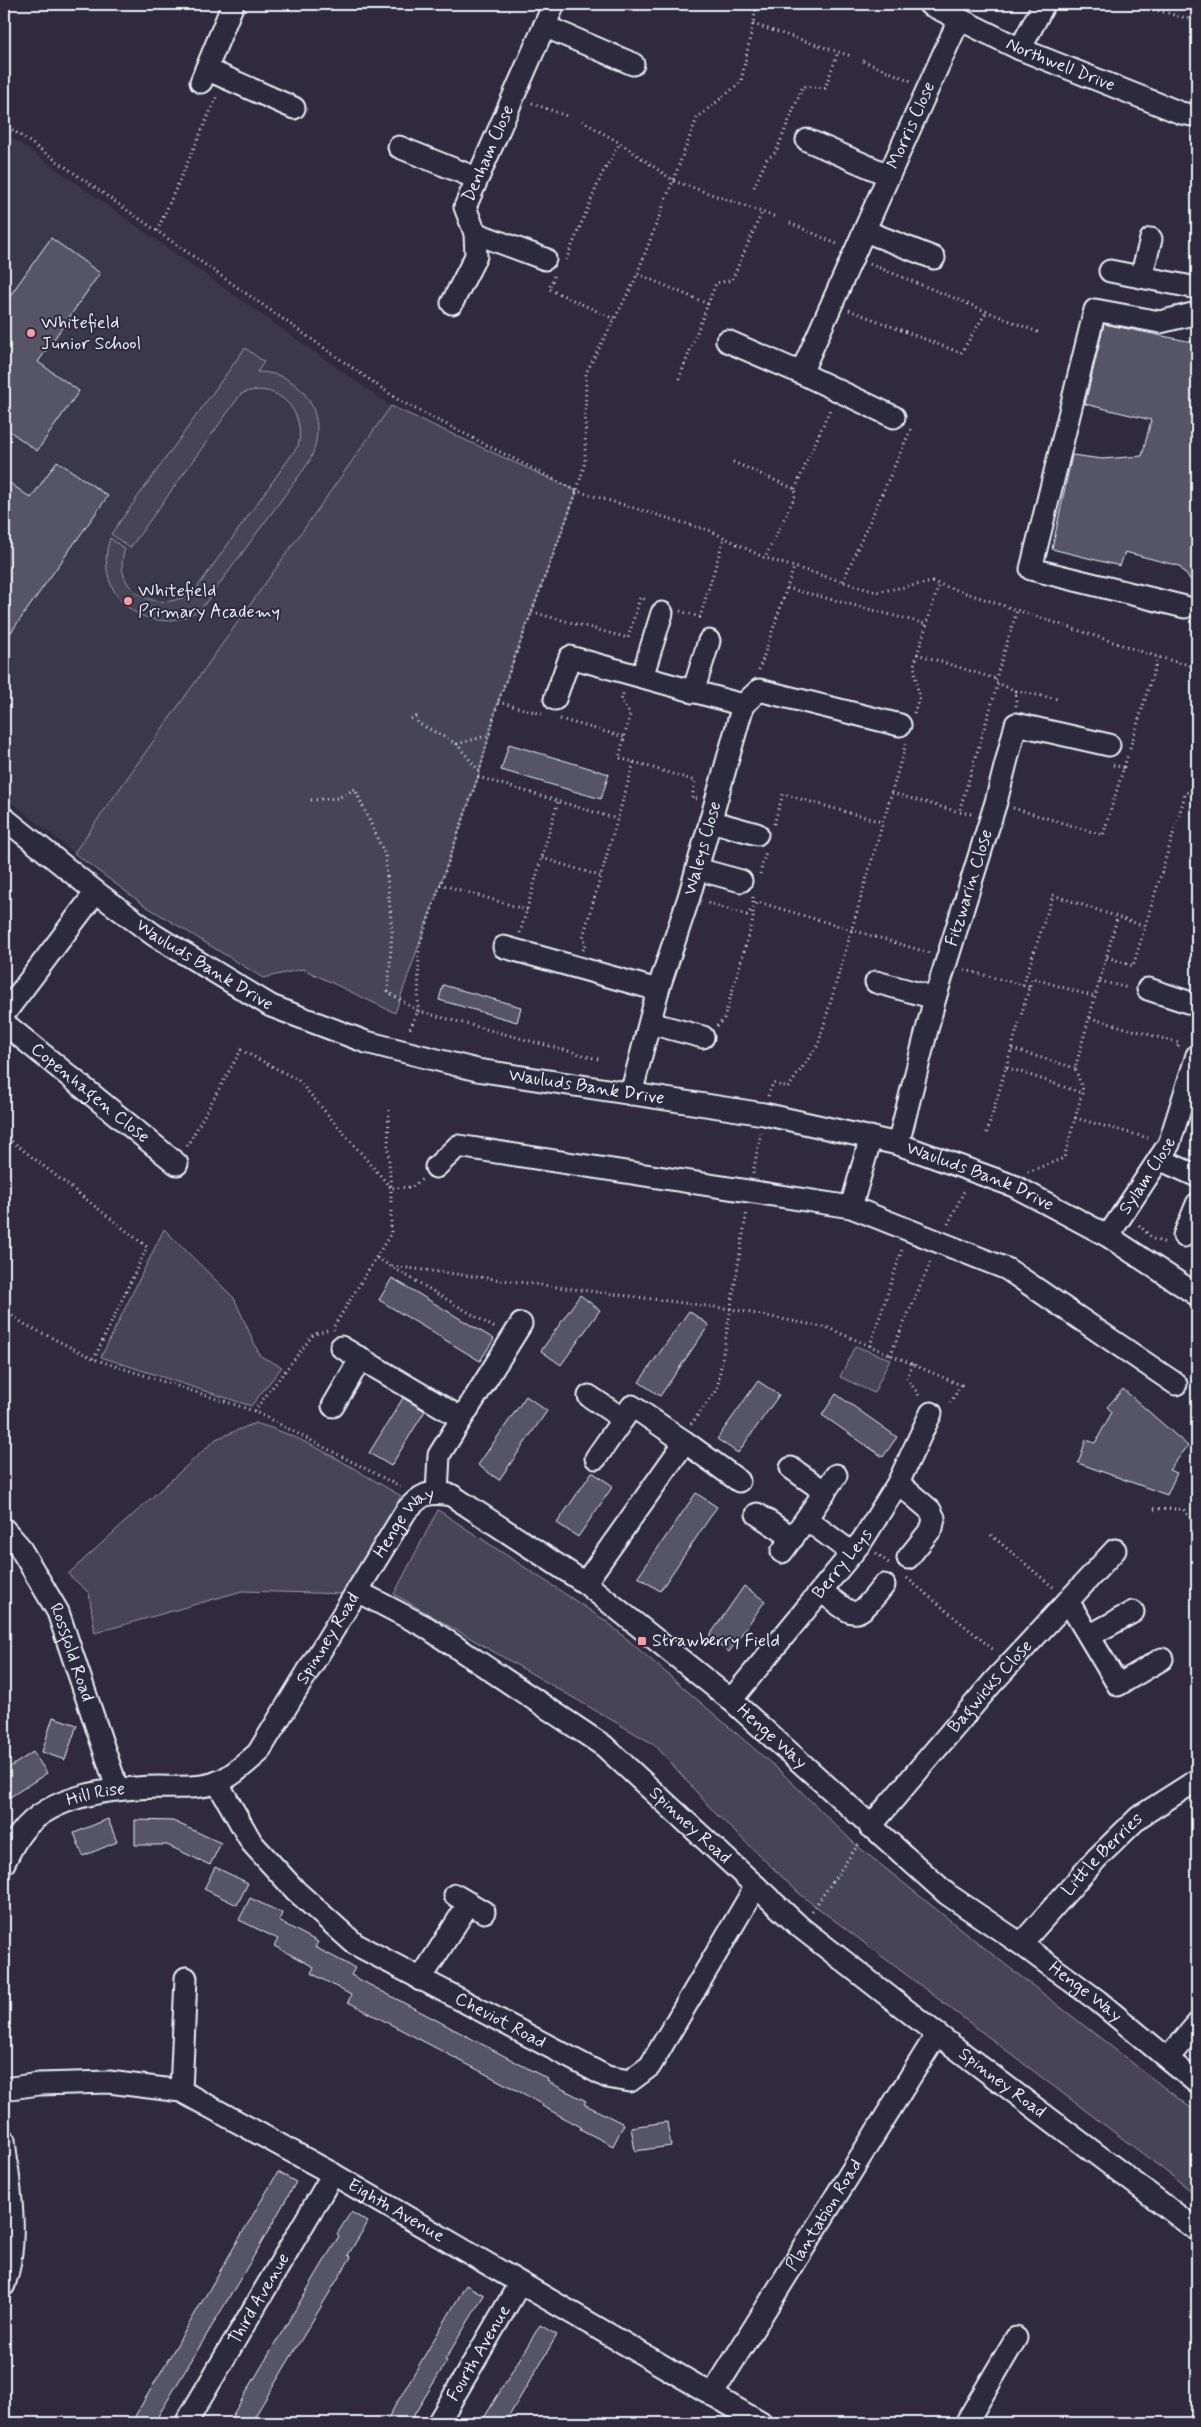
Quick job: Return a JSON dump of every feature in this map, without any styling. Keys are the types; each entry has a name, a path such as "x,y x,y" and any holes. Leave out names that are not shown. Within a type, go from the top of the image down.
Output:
{"street":[{"path":"233,4 211,76 294,108"},
{"name":"Denham Close","path":"452,303 476,256 475,233 465,207 476,178 554,4"},
{"name":"Northwell Drive","path":"929,4 1020,49 1182,113 1197,116"},
{"path":"1020,49 1044,4"},
{"name":"Morris Close","path":"801,373 959,20"},
{"path":"544,26 633,64"},
{"path":"807,140 888,175"},
{"path":"399,147 476,178"},
{"path":"865,232 934,258"},
{"path":"475,233 555,266"},
{"path":"1141,277 1151,239"},
{"path":"1110,270 1197,288"},
{"path":"1185,606 1031,569 1095,310 1160,322 1197,314"},
{"path":"727,341 904,420"},
{"path":"636,676 662,613"},
{"path":"693,692 709,641"},
{"path":"554,699 570,657 743,705 759,690 907,727"},
{"name":"Waleys Close","path":"631,1094 658,990 689,897 743,705"},
{"path":"1016,724 1109,744"},
{"name":"Fitzwarin Close","path":"898,1144 935,998 994,810 1016,724"},
{"path":"713,813 766,836"},
{"name":"Wauluds Bank Drive","path":"4,818 96,892 154,935 271,1006 366,1042 477,1070 764,1114 898,1144 1014,1186 1108,1236 1197,1295"},
{"path":"697,868 751,884"},
{"path":"4,1014 96,892"},
{"path":"510,948 658,990"},
{"path":"876,982 935,998"},
{"path":"1140,989 1197,1005"},
{"name":"Copenhagen Close","path":"4,1023 177,1164"},
{"path":"650,1023 704,1037"},
{"name":"Sylam Close","path":"1108,1236 1169,1144 1197,1055"},
{"path":"851,1207 871,1137"},
{"path":"436,1167 458,1146 851,1207 1006,1269 1176,1384"},
{"path":"1159,1159 1197,1176"},
{"path":"1178,1241 1197,1204"},
{"path":"438,1493 439,1455 521,1324"},
{"path":"337,1337 361,1358 461,1418"},
{"path":"332,1406 361,1358"},
{"path":"589,1396 628,1413 685,1442 739,1481"},
{"path":"596,1458 628,1413"},
{"name":"Berry Leys","path":"731,1700 857,1547 898,1483 931,1413"},
{"path":"585,1583 685,1442"},
{"path":"757,1514 787,1545 830,1484 791,1468"},
{"path":"821,1591 850,1613 862,1612 932,1528 934,1518 930,1510 898,1483"},
{"name":"Henge Way","path":"357,1591 406,1511 421,1496 438,1493 451,1495 585,1583 731,1700 870,1827 947,1894 1021,1944 1098,2001 1197,2083"},
{"path":"806,1519 857,1547"},
{"name":"Rossfold Road","path":"4,1530 19,1546 58,1612 117,1788"},
{"name":"Bagwicks Close","path":"870,1827 1010,1663 1115,1550"},
{"name":"Spinney Road","path":"217,1782 234,1774 258,1753 357,1591 426,1627 604,1746 800,1927 937,2034 1197,2230"},
{"path":"1068,1600 1118,1685 1162,1659"},
{"path":"1089,1636 1133,1612"},
{"name":"Little Berries","path":"1021,1944 1091,1865 1139,1817 1197,1780"},
{"name":"Hill Rise","path":"4,1862 22,1832 42,1815 72,1798 117,1788 195,1787 217,1782"},
{"name":"Cheviot Road","path":"217,1782 252,1843 296,1891 355,1944 607,2077 630,2081 650,2066 756,1886"},
{"path":"420,1980 469,1903"},
{"path":"181,2091 186,1978"},
{"path":"1168,2058 1197,2024"},
{"name":"Plantation Road","path":"712,2395 937,2034"},
{"name":"Eighth Avenue","path":"4,2089 39,2084 109,2082 181,2091 333,2174 761,2423"},
{"path":"4,2140 11,2204 12,2243 4,2285"},
{"name":"Third Avenue","path":"186,2423 333,2174"},
{"name":"Fourth Avenue","path":"438,2423 520,2283"},
{"path":"966,2423 1016,2338"}],"path":[{"path":"410,1029 418,1011 419,946 478,777 498,702 578,491 584,462 586,373 638,274 697,118 741,82 757,4"},
{"path":"1134,4 1197,21"},
{"path":"753,24 850,56"},
{"path":"754,188 767,159 776,152 803,86 825,88 838,52"},
{"path":"863,61 927,89"},
{"path":"157,231 211,76"},
{"path":"513,96 569,117"},
{"path":"582,122 620,144 674,181 776,217"},
{"path":"4,124 400,401 578,491 711,531 765,558 876,592 933,582 1158,658 1197,666"},
{"path":"614,319 549,289 555,266 602,174 620,144"},
{"path":"746,207 748,202"},
{"path":"679,379 716,283 732,280 762,212"},
{"path":"790,223 854,255 1040,333"},
{"path":"555,266 558,279"},
{"path":"638,274 708,304"},
{"path":"832,303 962,353 987,311"},
{"path":"765,558 796,494 795,489 838,390"},
{"path":"843,582 904,420"},
{"path":"733,462 795,489"},
{"path":"759,690 757,677 794,567"},
{"path":"767,1100 773,1083 788,1088 818,1045 892,793 907,727 918,698 914,666 939,584"},
{"path":"787,588 926,624"},
{"path":"1017,610 995,682 1016,691 1058,699"},
{"path":"917,654 996,679"},
{"path":"892,793 959,812 994,810 1103,835 1158,658"},
{"path":"636,676 620,701 630,714 619,758 695,780 692,798 713,813"},
{"path":"959,812 998,684"},
{"path":"1016,691 1016,724"},
{"path":"411,719 416,717 418,723 457,744 479,772"},
{"path":"457,744 490,735"},
{"path":"577,968 586,944 583,937 634,762"},
{"path":"478,777 617,819"},
{"path":"311,800 338,798 356,789 385,854 392,931 388,992 418,1011 598,1059"},
{"path":"1107,957 1134,966 1186,792 1197,795"},
{"path":"704,1037 724,1019 753,920 751,884 766,836 783,794 882,822"},
{"path":"510,948 527,910 558,802"},
{"path":"542,858 600,876"},
{"path":"440,884 527,910"},
{"path":"1023,985 1053,895 1147,927"},
{"path":"689,897 748,915 758,902 1030,987"},
{"path":"1014,1186 1026,1172 1064,1158 1082,1093 1075,1068 1117,918"},
{"path":"988,1133 1032,978 1095,997"},
{"path":"1100,981 1140,989"},
{"path":"1090,1018 1179,1043 1176,1052"},
{"path":"1012,1049 1075,1068"},
{"path":"177,1164 241,1050 298,1080 391,1188"},
{"path":"1006,1068 1082,1093"},
{"path":"254,1411 313,1335 337,1337 391,1233 391,1188 388,1149 389,1110"},
{"path":"1075,1118 1148,1140 1151,1131"},
{"path":"685,1442 685,1431 717,1390 762,1127"},
{"path":"4,1135 147,1247 94,1359"},
{"path":"391,1188 412,1187 436,1167"},
{"path":"890,1354 967,1184"},
{"path":"1125,1210 1153,1239 1178,1241"},
{"path":"870,1346 908,1230"},
{"path":"377,1258 495,1328 521,1324"},
{"path":"392,1266 731,1309 828,1328 890,1354 962,1385 950,1404 931,1413 907,1378 913,1364"},
{"path":"4,1310 24,1324 94,1359 254,1411 405,1490"},
{"path":"1154,1509 1183,1509 1197,1527"},
{"path":"991,1535 1068,1600"},
{"path":"857,1547 896,1570 1010,1663"},
{"path":"800,1927 870,1827"}],"shaded area":[{"name":"Whitefield Primary Academy","path":"4,132 391,406 74,853 4,796"},
{"path":"245,348 264,362 257,372 275,374 290,381 302,391 310,403 316,418 317,433 314,449 307,465 201,609 181,618 162,620 144,617 129,608 117,595 109,578 106,559 110,538 125,549 122,565 125,578 132,589 142,596 155,601 169,601 183,597 196,589 298,446 300,433 298,421 286,401 266,391 254,390 241,394 130,548 111,534"},
{"path":"391,406 577,491 498,702 478,777 395,1013 303,969 263,978 144,905 74,853"},
{"path":"164,1229 234,1298 260,1356 282,1367 251,1406 101,1357"},
{"path":"855,1346 890,1359 874,1393 840,1377"},
{"path":"255,1423 312,1445 401,1496 348,1594 242,1591 95,1633 89,1593 68,1574 216,1439"},
{"path":"438,1510 606,1621 779,1770 855,1844 997,1958 1197,2113 1197,2195 801,1895 715,1813 655,1745 394,1594"}],"building":[{"name":"Whitefield Junior School","path":"51,238 100,273 38,362 79,391 37,451 4,427 4,304"},
{"path":"1104,324 1197,343 1197,588 1179,566 1125,552 1120,566 1052,549 1072,455 1102,459 1142,456 1151,420 1085,404"},
{"path":"57,461 108,496 4,642 4,479 31,498"},
{"path":"509,744 609,774 601,799 501,770"},
{"path":"443,985 521,1007 517,1022 439,1000"},
{"path":"392,1278 494,1339 480,1361 379,1300"},
{"path":"580,1295 600,1310 561,1365 541,1351"},
{"path":"689,1311 709,1325 660,1396 639,1382"},
{"path":"758,1381 779,1395 738,1453 717,1439"},
{"path":"1123,1389 1188,1446 1169,1470 1177,1473 1167,1495 1078,1463 1086,1440 1095,1443 1112,1412 1107,1407"},
{"path":"836,1394 897,1437 883,1457 822,1415"},
{"path":"526,1396 547,1411 499,1480 478,1465"},
{"path":"403,1398 425,1411 391,1466 369,1453"},
{"path":"592,1472 613,1486 578,1537 557,1523"},
{"path":"696,1493 717,1507 660,1591 638,1577"},
{"path":"744,1586 765,1601 729,1652 708,1638"},
{"path":"53,1717 77,1725 65,1760 42,1752"},
{"path":"33,1752 47,1773 4,1801 4,1771"},
{"path":"108,1819 117,1842 83,1856 74,1833"},
{"path":"135,1820 173,1821 221,1843 210,1865 167,1845 135,1845"},
{"path":"215,1867 248,1883 237,1905 204,1889"},
{"path":"250,1898 282,1913 279,1921 318,1942 315,1947 355,1968 351,1975 548,2079 547,2081 586,2101 584,2104 624,2124 613,2146 580,2129 581,2127 542,2106 543,2104 348,2002 351,1995 311,1973 314,1967 274,1946 278,1939 239,1920"},
{"path":"667,2122 671,2146 635,2151 631,2127"},
{"path":"278,2172 296,2182 258,2249 154,2423 131,2423"},
{"path":"351,2212 368,2222 348,2255 351,2257 251,2423 239,2423 231,2418 339,2236 337,2234"},
{"path":"466,2285 484,2295 445,2360 447,2361 409,2423 385,2423"},
{"path":"540,2325 557,2335 505,2423 481,2423"}],"place":[{"name":"Whitefield Junior School","path":"31,333"},
{"name":"Whitefield Primary Academy","path":"128,601"},
{"name":"Strawberry Field","path":"642,1641"}]}
